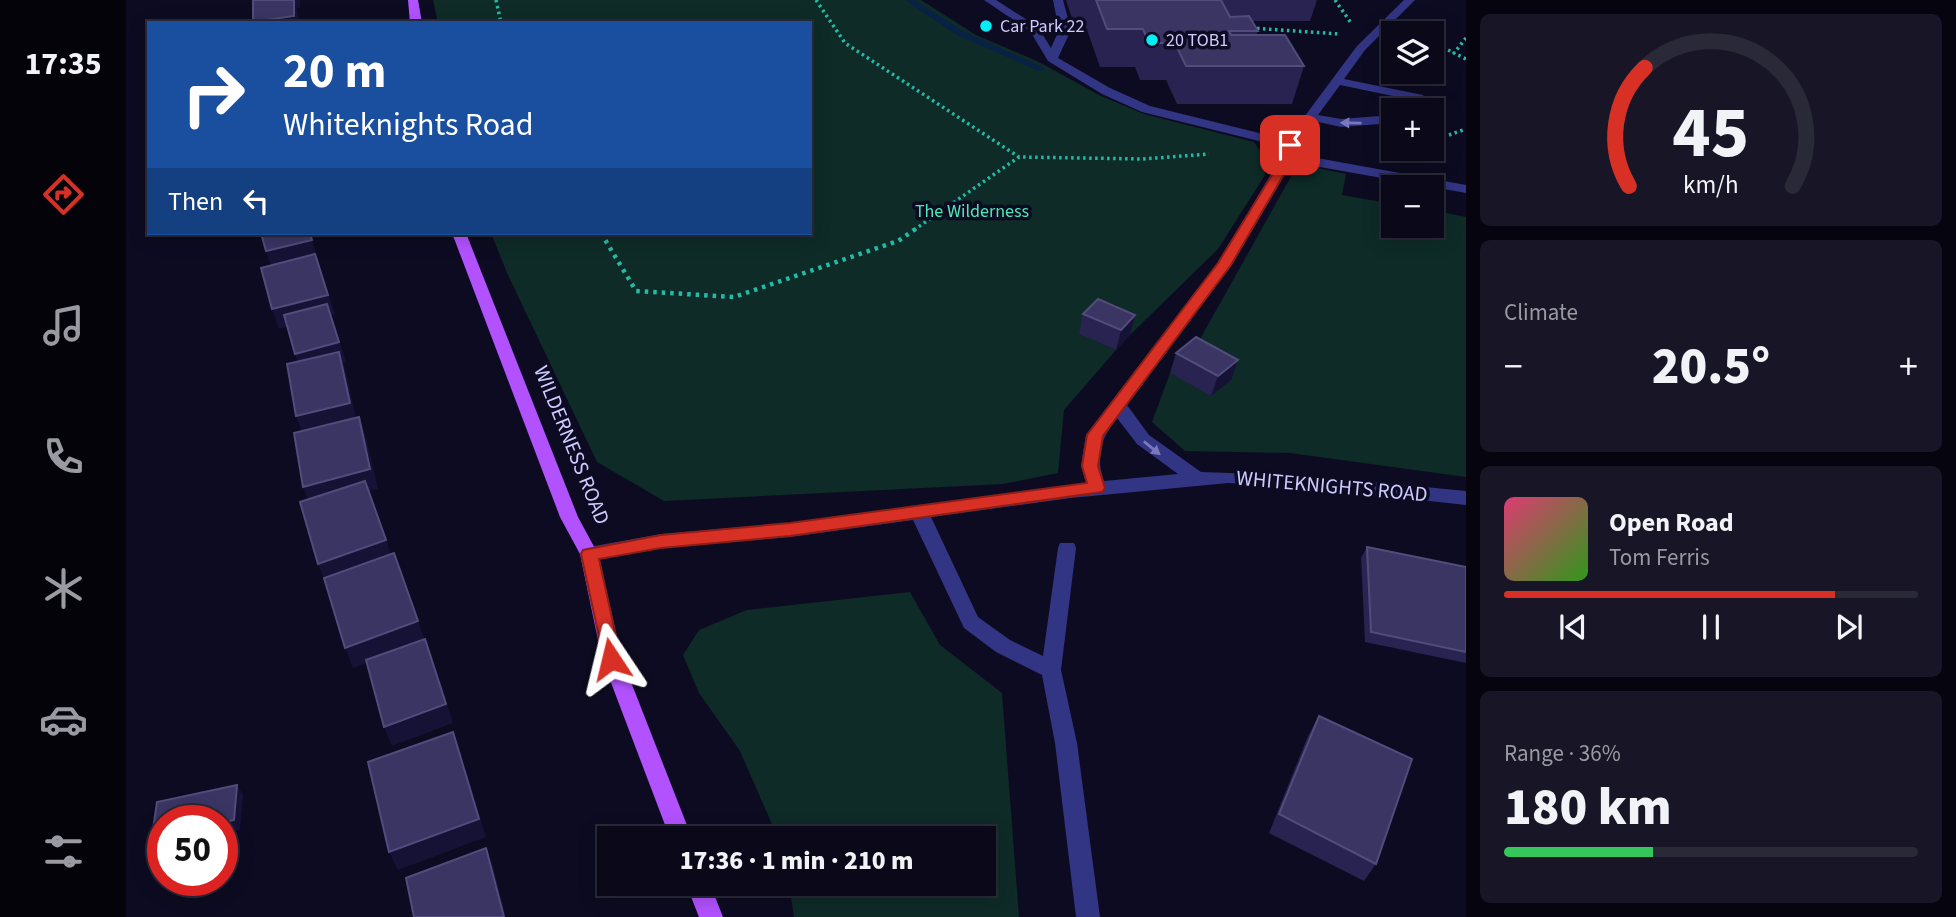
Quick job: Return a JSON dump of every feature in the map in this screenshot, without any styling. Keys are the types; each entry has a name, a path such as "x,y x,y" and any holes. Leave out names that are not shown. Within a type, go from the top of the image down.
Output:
{"main road":[{"path":"413,0 416,21"},
{"name":"WILDERNESS ROAD","path":"460,235 569,516 589,554 611,659 676,826"},
{"path":"703,896 711,917"}],"street":[{"path":"989,0 1034,29 1052,59 1106,91 1146,109 1289,151 1466,189"},
{"path":"1052,59 1065,30 1058,0"},
{"path":"1097,488 1090,466 1095,435 1224,265 1310,117 1361,48 1410,0"},
{"path":"1337,81 1419,98"},
{"path":"1310,117 1341,123 1381,120"},
{"path":"1118,405 1131,429 1153,450 1198,478"},
{"name":"WHITEKNIGHTS ROAD","path":"589,554 661,541 790,530 1097,488 1198,478 1311,482 1466,498"},
{"path":"919,512 960,604 971,622 1003,646 1051,670"},
{"path":"1067,548 1051,670 1066,743 1087,917"}],"path":[{"path":"496,0 501,21"},
{"path":"810,0 816,2 845,43 1019,157 1143,159 1219,152"},
{"path":"1335,0 1353,26"},
{"path":"1243,27 1346,34"},
{"path":"1454,53 1466,38"},
{"path":"1444,48 1466,59"},
{"path":"1444,136 1466,128"},
{"path":"602,235 636,291 734,297 898,241 1019,157"}],"green space":[{"name":"The Wilderness","path":"433,0 921,0 976,35 1037,61 1101,96 1144,114 1254,142 1266,159 1265,175 1218,249 1130,335 1094,319 1080,334 1116,350 1064,410 1058,473 1003,484 664,501 597,462 507,273 492,235 812,235 812,21 438,21"},
{"path":"1298,164 1346,174 1342,195 1381,202 1381,238 1444,238 1444,212 1466,217 1466,477 1290,453 1185,451 1152,422 1170,373 1190,357"},
{"path":"910,592 940,645 1002,693 1019,917 794,917 791,896 996,896 996,826 773,826 740,751 699,693 683,655 699,630 747,610"}],"building":[{"path":"253,0 294,0 294,16 253,21"},
{"path":"1096,0 1221,0 1230,17 1249,16 1258,31 1229,31 1231,35 1285,35 1304,66 1186,66 1175,43 1149,43 1143,29 1107,29"},
{"path":"262,235 311,235 312,240 266,251"},
{"path":"315,254 328,295 272,309 261,268"},
{"path":"1098,299 1135,315 1121,330 1083,314"},
{"path":"327,304 339,342 295,354 284,315"},
{"path":"1196,337 1238,360 1218,376 1176,353"},
{"path":"339,352 350,403 296,416 287,364"},
{"path":"359,417 370,469 303,487 294,433"},
{"path":"365,481 386,540 318,564 300,502"},
{"path":"1367,547 1466,567 1466,652 1371,632"},
{"path":"394,553 418,621 345,648 324,578"},
{"path":"425,639 446,704 384,727 366,660"},
{"path":"1319,716 1412,759 1376,864 1279,814"},
{"path":"453,732 479,819 389,852 368,762"},
{"path":"237,785 235,805 157,805 157,802"},
{"path":"486,848 504,917 414,917 406,878"}],"waterway":[{"path":"909,0 960,33 1042,69"}],"place":[{"name":"Car Park 22","path":"986,26"},
{"name":"20 TOB1","path":"1152,40"}],"route":[{"path":"611,659 604,613 589,554 661,541 790,530 1097,488 1090,466 1095,435 1224,265 1289,157 1290,145"}]}
